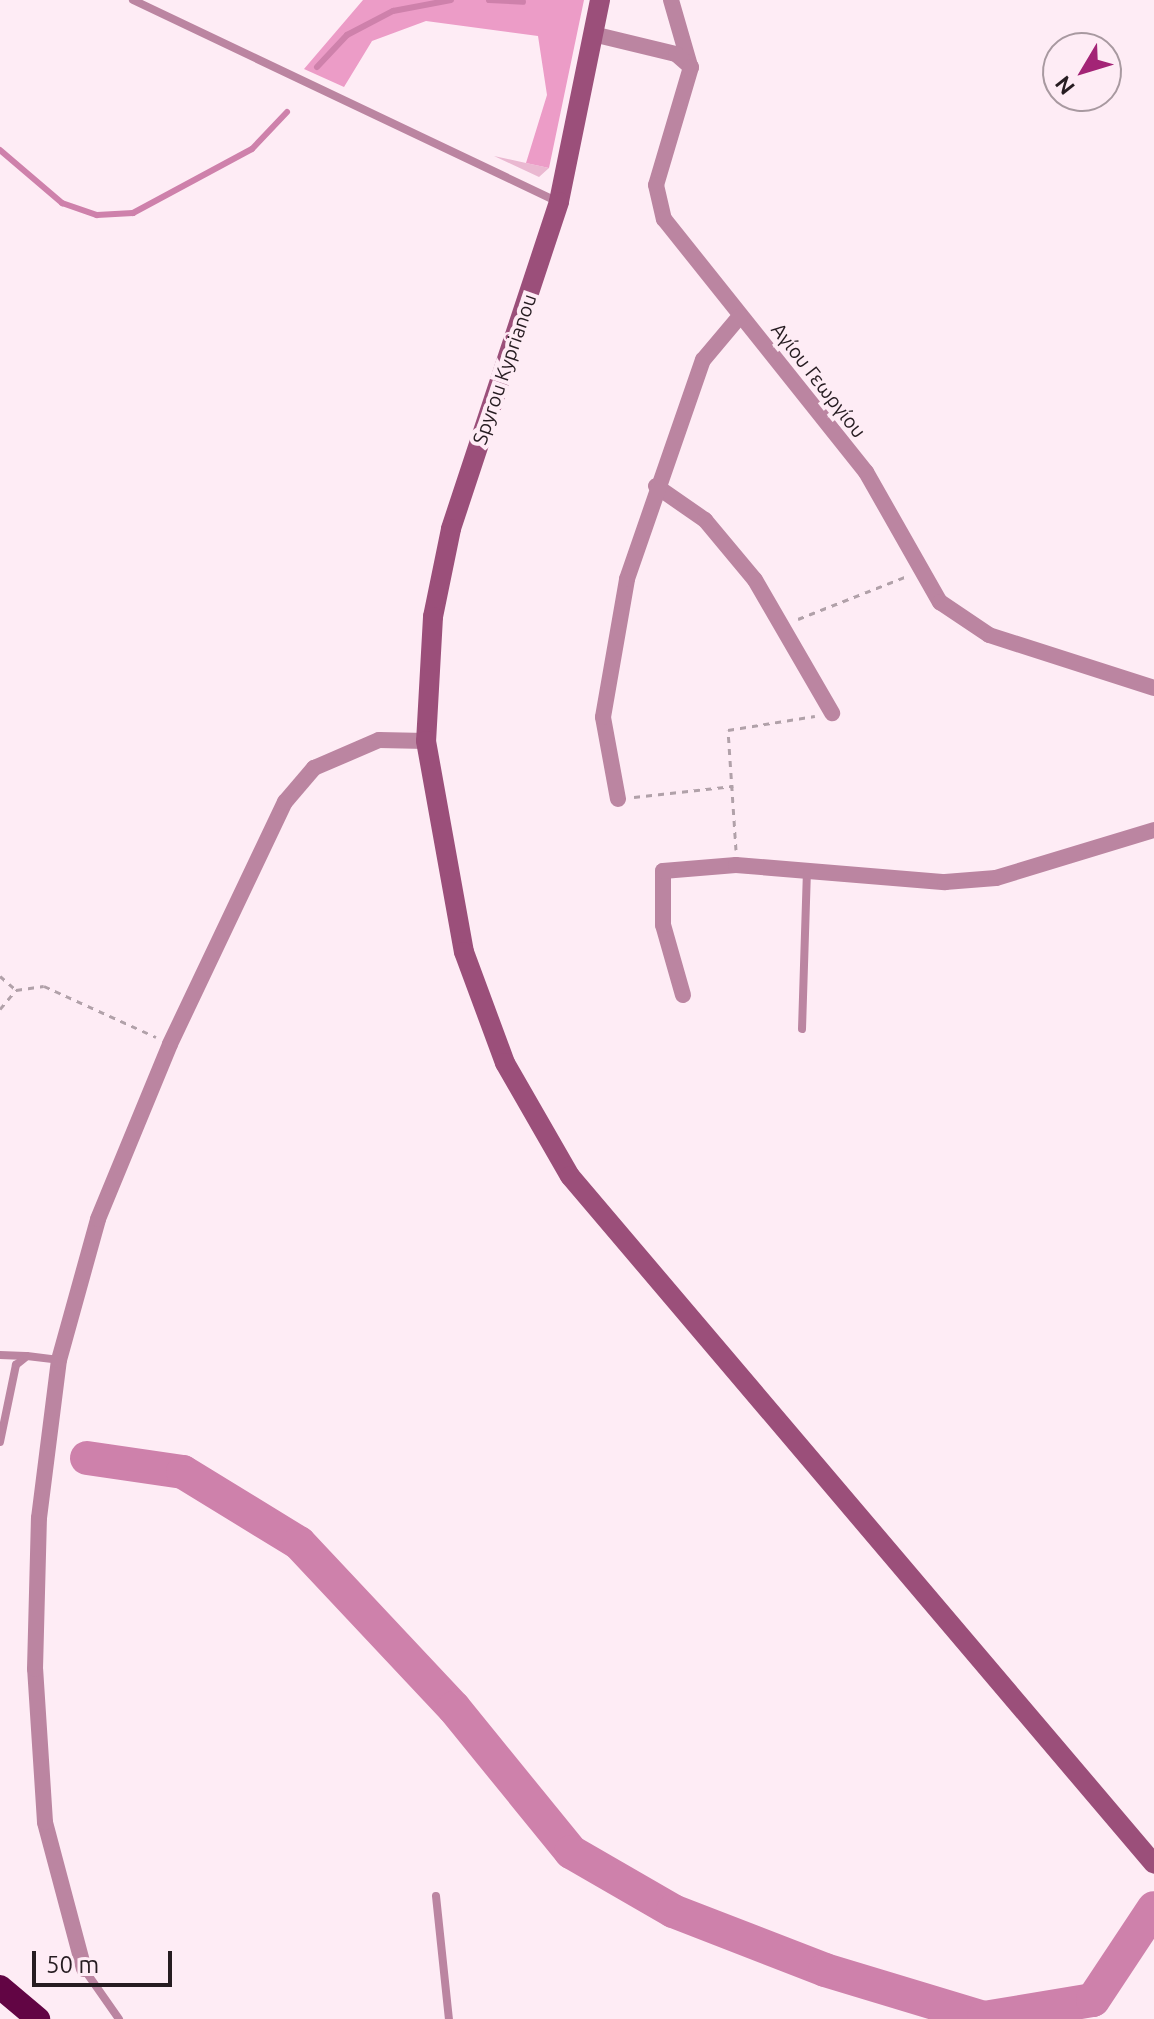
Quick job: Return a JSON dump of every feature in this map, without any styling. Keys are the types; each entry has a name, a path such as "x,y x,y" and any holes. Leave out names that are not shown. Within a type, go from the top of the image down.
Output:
{"highway":[{"path":"0,1987 38,2019"}],"street":[{"name":"Spyrou Kyprianou","path":"600,0 597,35 559,202 451,529 433,617 426,741 442,860 482,1010 531,1114 570,1176 1154,1864"},
{"path":"671,0 691,67"},
{"path":"597,35 676,54 691,67"},
{"name":"Αγίου Γεωργίου","path":"691,67 656,185 664,219 690,261 740,316 866,472 921,570 963,623 1154,688"},
{"path":"618,799 603,717 606,675 656,486 703,360 740,316"},
{"path":"656,486 705,520 784,624 832,713"},
{"path":"84,1969 45,1822 35,1669 39,1518 59,1360 98,1219 170,1044 285,802 314,768 366,745 426,741"},
{"path":"683,995 663,925 663,871 736,865 807,868 945,882 996,878 1154,830"}],"lane":[{"path":"133,0 559,202"},
{"path":"802,1029 807,868"},
{"path":"0,1355 59,1360"},
{"path":"0,1442 9,1380 27,1356"},
{"path":"436,1896 449,2019"},
{"path":"84,1969 119,2019"}],"path":[{"path":"784,624 921,570"},
{"path":"736,865 728,730 832,713"},
{"path":"618,799 733,786"},
{"path":"0,976 16,990"},
{"path":"0,1009 16,990 44,986 170,1044"}],"shaded area":[{"path":"363,0 584,0 549,168 526,163 547,95 538,36 426,21 372,41 344,87 304,69"},
{"path":"494,156 526,163 549,168 539,177"}],"waterway":[{"path":"317,67 347,35 393,11 451,0"},
{"path":"489,0 523,2"},
{"path":"0,150 62,203 97,215 133,213 252,149 287,112"},
{"path":"87,1458 183,1472 299,1543 454,1708 571,1852 673,1911 825,1970 984,2018 1093,2000 1154,1908"}]}
